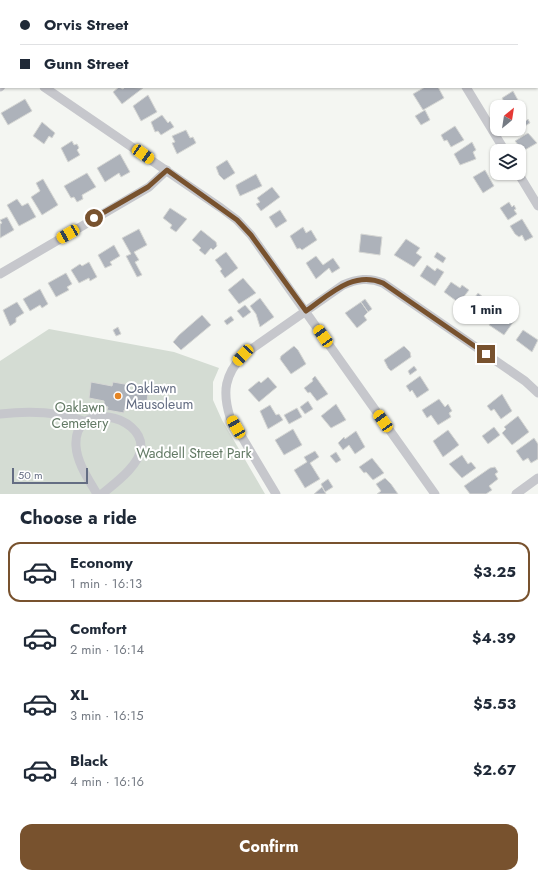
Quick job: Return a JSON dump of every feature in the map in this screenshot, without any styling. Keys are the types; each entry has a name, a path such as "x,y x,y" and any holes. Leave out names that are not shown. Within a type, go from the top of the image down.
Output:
{"street":[{"path":"45,88 167,170 237,220 251,235 306,311 435,494"},
{"path":"467,88 501,144"},
{"path":"0,274 148,187 167,170"},
{"path":"522,180 538,206"},
{"path":"276,494 230,417 226,404 226,383 234,365 243,355 343,285 354,280 360,279 377,281 525,381 538,393"},
{"path":"0,414 41,412 69,416 83,421 91,418 113,418 134,428 140,440 141,449 137,459 127,472 102,494"},
{"path":"83,421 78,431 76,446 79,460 97,494"},
{"path":"516,494 538,478"}],"green space":[{"name":"Oaklawn Cemetery","path":"49,329 174,352 219,368 213,382 213,400 222,420 265,494 0,494 0,361"}],"building":[{"path":"118,88 143,88 122,104 113,92"},
{"path":"423,88 439,88 444,98 423,110 413,94"},
{"path":"513,91 518,100 503,100 502,98"},
{"path":"148,95 157,112 141,121 133,106"},
{"path":"25,99 32,111 8,125 1,113"},
{"path":"425,110 430,120 421,125 415,116"},
{"path":"162,115 168,123 170,121 174,127 161,135 158,131 155,132 151,122"},
{"path":"528,119 530,123 526,125 526,121"},
{"path":"42,122 55,133 52,138 49,136 44,144 33,136"},
{"path":"455,126 464,140 451,147 447,140 444,141 441,135"},
{"path":"186,130 190,138 193,137 196,143 177,154 172,143 175,142 172,136"},
{"path":"528,133 537,143 526,149 526,144 517,144 515,141 526,136"},
{"path":"72,141 74,145 77,144 79,148 77,150 80,155 68,162 61,148"},
{"path":"472,142 476,150 473,152 476,159 460,165 454,154"},
{"path":"120,154 130,172 121,177 119,173 105,182 97,168"},
{"path":"227,160 235,173 224,180 219,175 216,167"},
{"path":"485,170 494,186 483,193 473,177"},
{"path":"87,173 96,187 82,195 83,199 77,202 74,197 71,198 64,186"},
{"path":"256,174 262,186 240,196 236,185"},
{"path":"43,179 58,205 42,215 31,197 40,191 36,183"},
{"path":"272,187 280,197 261,211 256,204 260,202 257,198"},
{"path":"17,199 22,206 28,203 36,217 19,226 7,205"},
{"path":"509,202 512,207 514,205 516,209 514,210 517,214 508,220 500,208"},
{"path":"170,208 187,219 176,232 170,228 172,225 163,218"},
{"path":"280,210 287,221 276,228 269,217"},
{"path":"7,217 14,230 0,238 0,224 2,223 0,220"},
{"path":"522,219 533,237 525,241 522,235 519,237 515,234 510,226"},
{"path":"303,227 306,233 311,230 317,240 302,250 300,248 297,249 290,236"},
{"path":"139,229 147,245 134,252 139,260 135,262 142,275 137,277 126,256 131,254 122,238"},
{"path":"201,230 216,242 217,246 213,250 211,248 205,255 199,250 201,248 192,240"},
{"path":"361,234 382,237 380,255 359,252"},
{"path":"406,239 420,248 416,253 422,257 414,267 394,255"},
{"path":"114,245 120,256 110,262 112,265 105,268 98,255"},
{"path":"226,252 238,268 225,278 220,271 222,269 215,260"},
{"path":"437,252 446,258 443,263 434,257"},
{"path":"316,256 323,265 333,258 340,268 332,273 329,268 316,279 306,263"},
{"path":"89,262 97,277 90,281 89,278 79,283 71,270 80,264 82,266"},
{"path":"427,265 435,271 437,268 444,272 435,286 420,276"},
{"path":"66,273 72,284 67,287 69,290 56,297 48,283"},
{"path":"243,278 256,293 239,304 228,290"},
{"path":"451,282 460,288 462,285 469,290 459,303 444,292"},
{"path":"40,289 48,304 42,308 40,305 30,311 23,299"},
{"path":"478,293 483,297 479,301 483,303 485,300 491,305 482,318 467,308"},
{"path":"260,298 274,317 260,327 256,314 250,306"},
{"path":"365,299 372,309 368,312 361,302"},
{"path":"17,302 24,313 16,318 16,322 10,326 3,310"},
{"path":"361,302 368,312 364,316 367,320 357,328 345,313"},
{"path":"245,305 251,312 243,318 237,311"},
{"path":"497,314 505,320 507,317 514,321 504,335 489,325"},
{"path":"202,315 211,325 181,350 173,342"},
{"path":"231,316 234,320 227,325 224,321"},
{"path":"118,327 121,334 116,336 113,330"},
{"path":"523,330 538,340 532,352 516,340"},
{"path":"294,346 306,364 291,374 280,359 281,356"},
{"path":"404,346 410,352 411,357 391,371 384,360"},
{"path":"414,366 417,370 410,375 408,371"},
{"path":"315,376 328,394 317,401 310,392 308,393 304,388 313,381 312,379"},
{"path":"420,376 429,390 417,398 412,390 410,392 406,386"},
{"path":"268,377 277,387 259,402 248,390 259,381 261,383"},
{"name":"Oaklawn Mausoleum","path":"91,382 112,386 113,382 130,385 129,391 148,394 146,409 130,407 129,411 124,410 124,413 107,410 108,407 104,406 104,401 89,398"},
{"path":"502,394 512,411 501,419 494,409 491,411 487,406"},
{"path":"439,399 445,407 448,404 452,411 449,413 451,417 438,425 431,415 427,418 422,410"},
{"path":"308,401 313,409 305,414 300,407"},
{"path":"336,404 346,420 331,428 321,416"},
{"path":"270,405 276,415 279,414 283,420 268,429 260,411"},
{"path":"297,408 302,417 289,424 284,415"},
{"path":"518,416 529,432 512,445 502,433 506,429 504,427"},
{"path":"494,427 500,435 488,444 482,436"},
{"path":"293,429 302,445 284,455 275,440"},
{"path":"448,430 459,445 443,457 433,441"},
{"path":"356,431 365,447 355,454 349,445 343,450 338,443 344,437 345,439"},
{"path":"534,438 538,444 538,459 531,463 528,458 523,461 516,451"},
{"path":"315,451 319,457 310,463 320,479 305,488 294,470 307,462 304,457"},
{"path":"336,452 341,460 336,463 330,456"},
{"path":"462,455 468,464 471,462 476,468 462,478 449,464"},
{"path":"372,458 384,473 373,480 359,467"},
{"path":"495,467 498,472 495,474 498,479 489,486 492,490 486,494 470,494 464,486 490,468"},
{"path":"385,478 398,494 377,494 381,491 376,484"},
{"path":"328,479 333,487 325,492 321,484"},
{"path":"322,487 326,494 314,494"}],"place":[{"name":"Oaklawn Mausoleum","path":"118,396"}],"route":[{"path":"94,218 148,187 158,180 167,170 237,220 251,235 306,311 343,285 354,280 372,279 383,283 486,354"}],"park label":[{"name":"Waddell Street Park","path":"194,453"}]}
